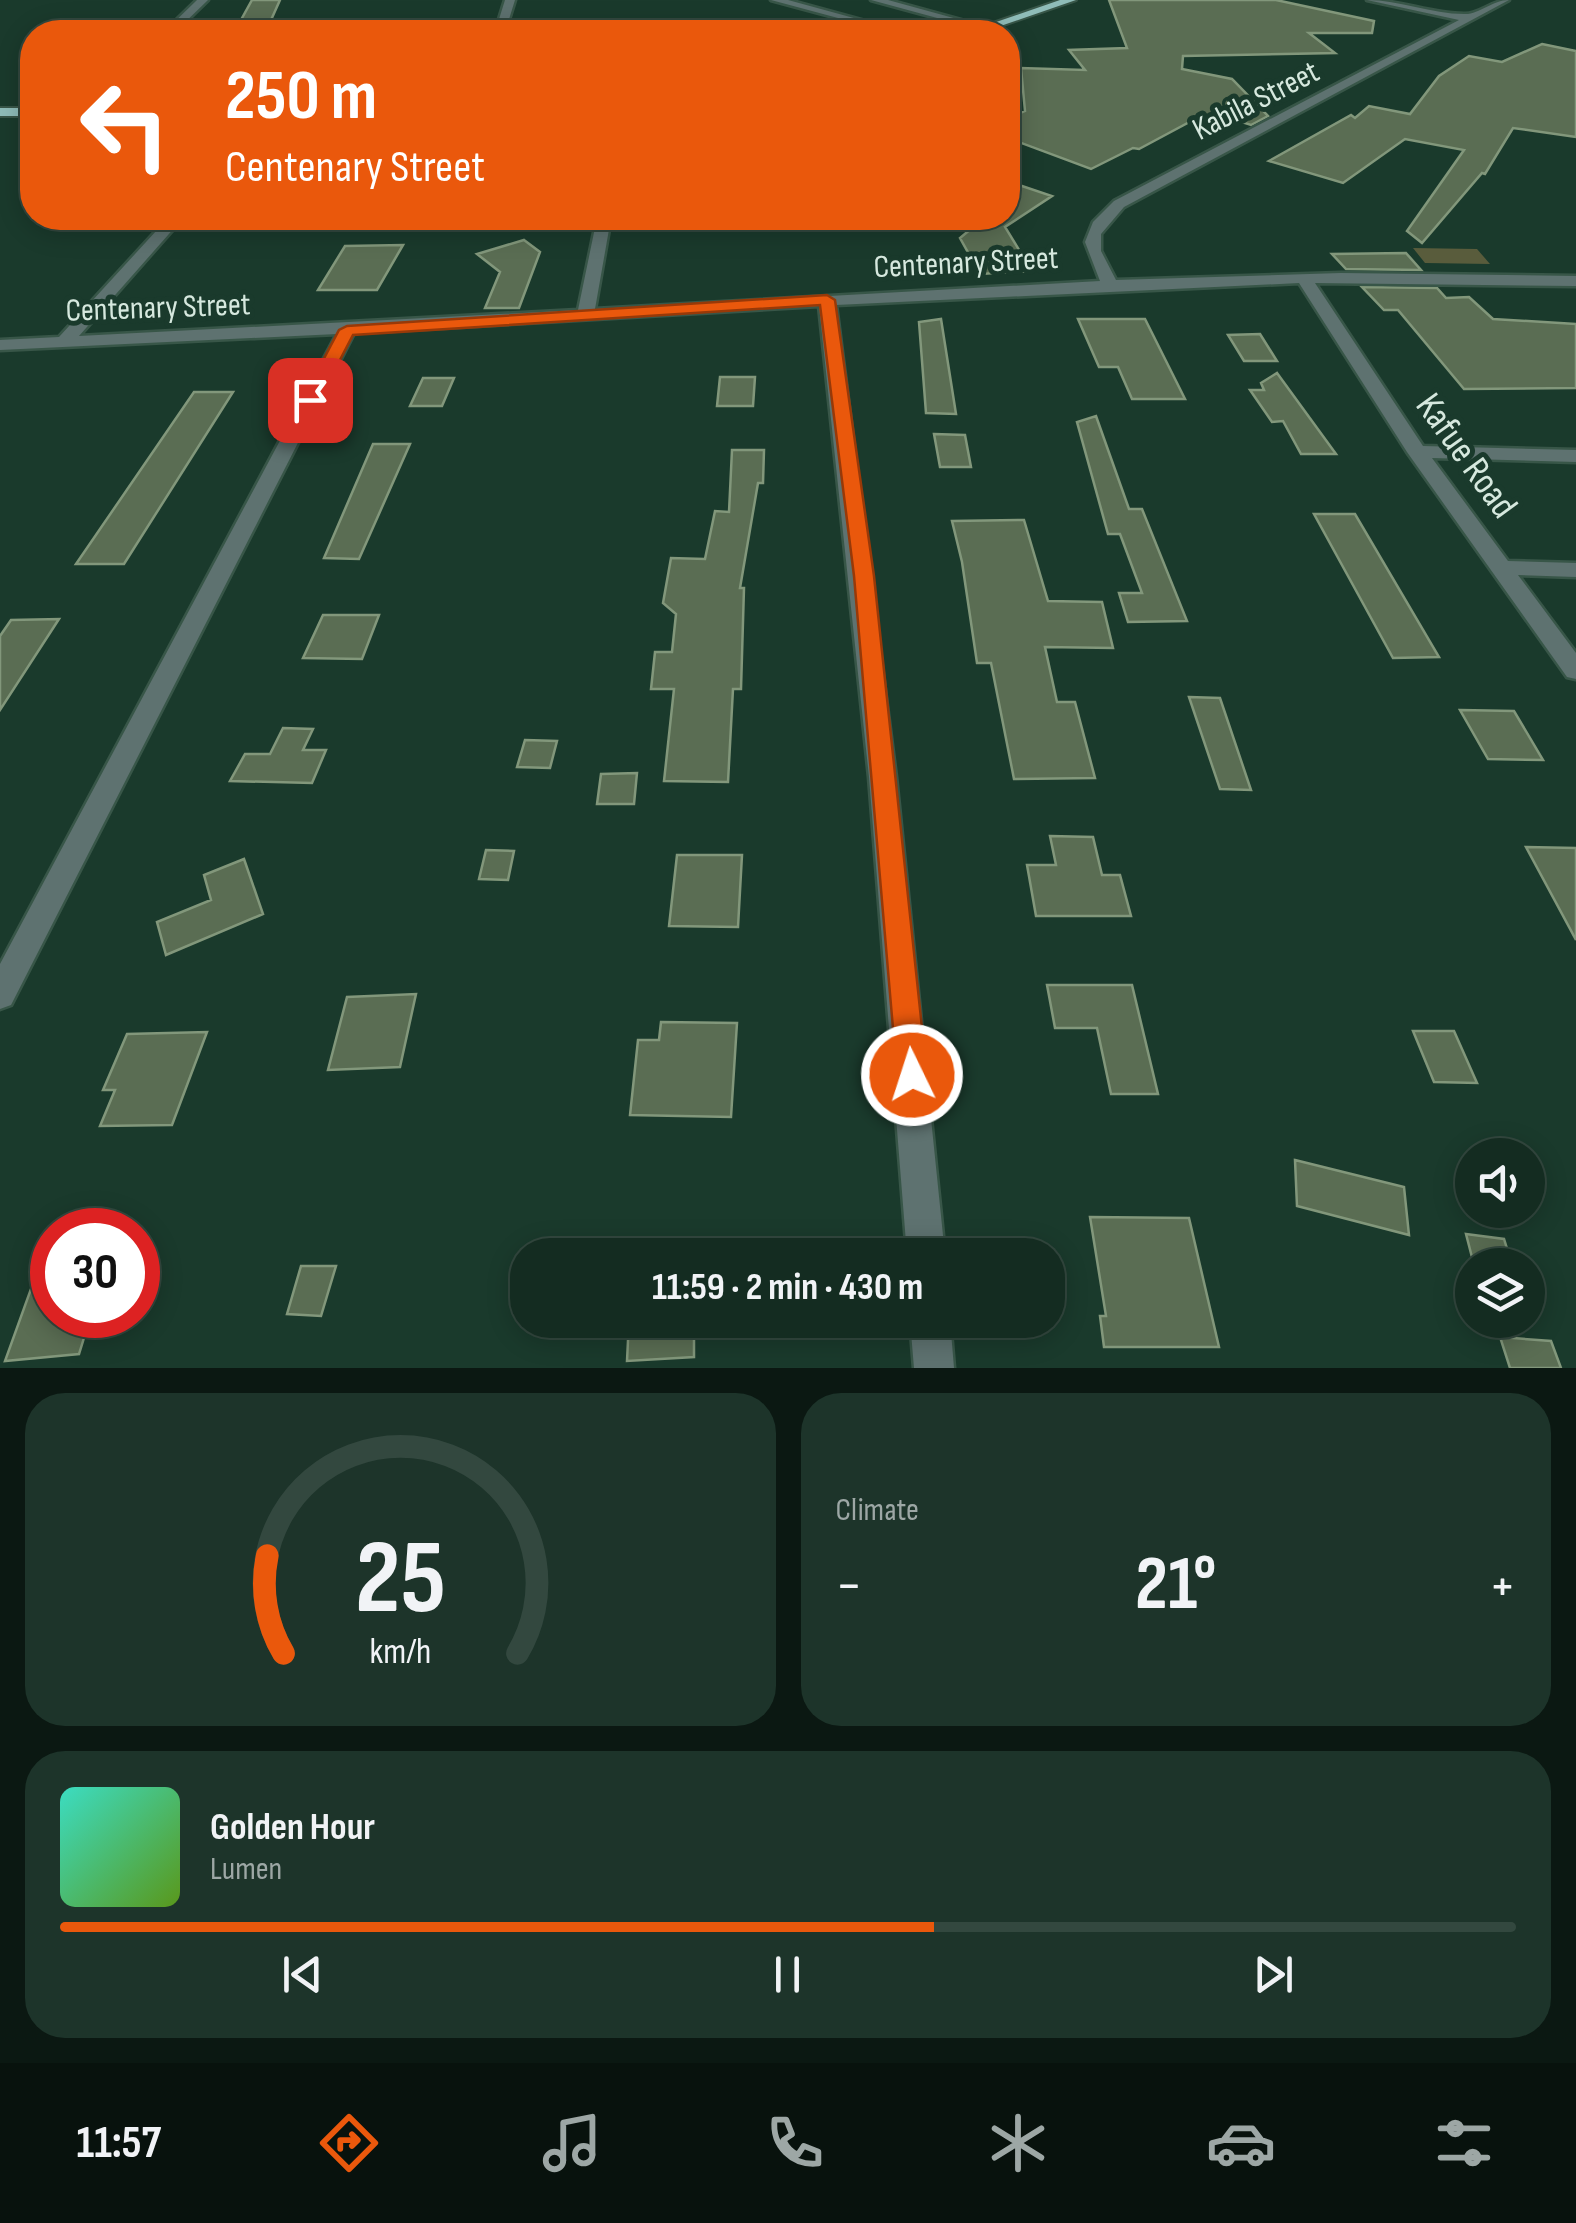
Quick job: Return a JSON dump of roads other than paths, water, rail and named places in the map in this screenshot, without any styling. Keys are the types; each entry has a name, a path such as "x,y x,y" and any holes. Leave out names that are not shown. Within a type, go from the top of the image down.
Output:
{"highway":[{"path":"1010,20 1071,0"}],"street":[{"path":"182,20 204,0"},
{"path":"776,0 854,20"},
{"path":"876,0 945,20"},
{"path":"1372,0 1472,19"},
{"name":"Kabila Street","path":"1112,286 1093,254 1090,240 1097,223 1119,204 1504,0"},
{"path":"64,342 165,230"},
{"path":"585,316 602,230"},
{"name":"Centenary Street","path":"0,345 1304,278 1423,274 1576,280"},
{"name":"Kafue Road","path":"1304,278 1416,452 1576,671"},
{"path":"827,300 864,576 899,912 925,1238"},
{"path":"0,995 347,330"},
{"path":"1416,452 1576,456"},
{"path":"1503,568 1576,570"},
{"path":"932,1338 934,1368"}]}
